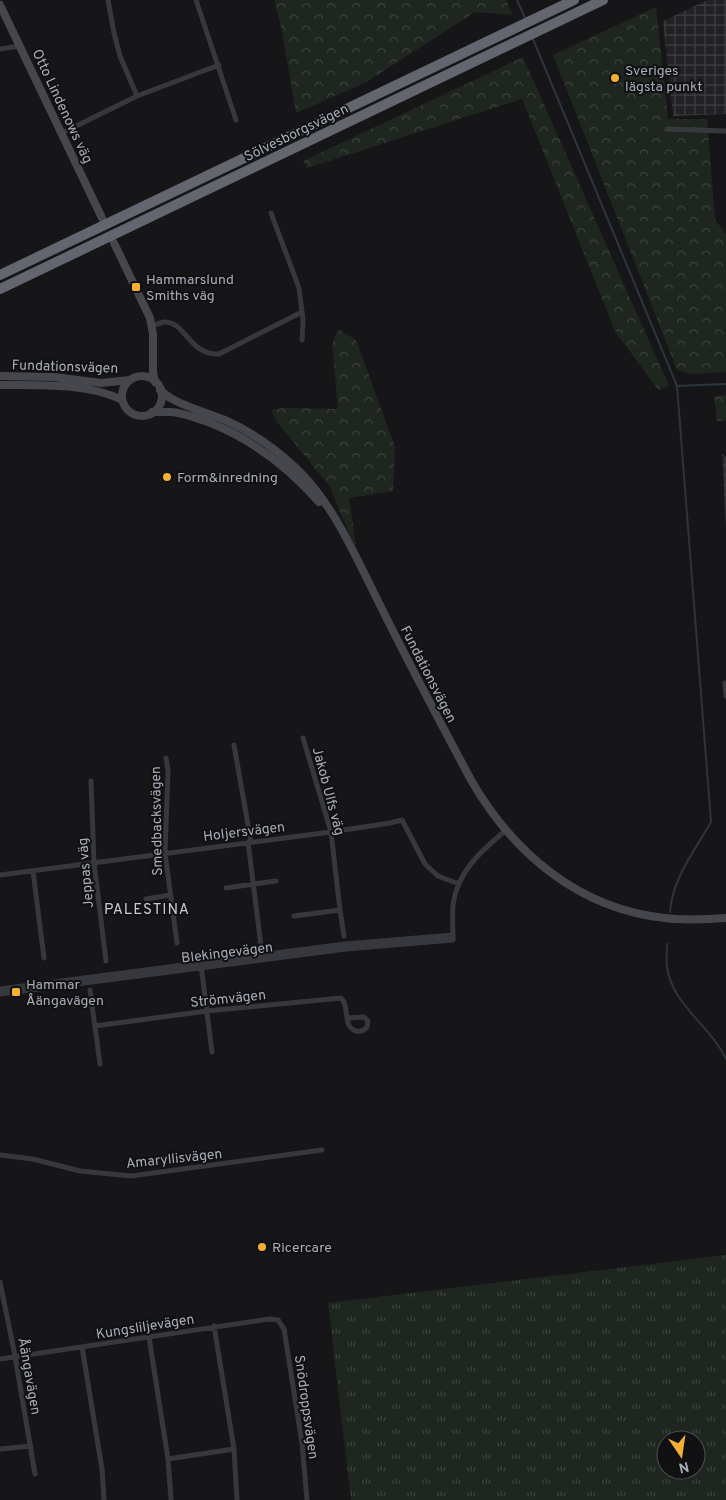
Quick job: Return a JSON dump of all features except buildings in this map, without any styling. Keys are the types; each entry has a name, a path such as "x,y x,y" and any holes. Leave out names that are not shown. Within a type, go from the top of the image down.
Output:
{"highway":[{"name":"Sölvesborgsvägen","path":"0,275 574,0"},
{"name":"Sölvesborgsvägen","path":"0,289 604,0"}],"main road":[{"name":"Otto Lindenows väg","path":"0,5 102,218"},
{"path":"114,243 147,309 152,326 153,350 153,372 155,382 160,390 161,401 152,412 145,415 134,414 128,410 122,400 122,391 130,380 147,371 153,350"},
{"name":"Fundationsvägen","path":"0,376 54,377 101,383 130,380"},
{"path":"140,376 148,377 155,382"},
{"name":"Fundationsvägen","path":"0,386 28,385 79,389 106,393 122,400"},
{"name":"Fundationsvägen","path":"160,390 173,400 228,421 259,438 286,459 314,487 338,524 471,780 486,806 505,831"},
{"name":"Fundationsvägen","path":"152,412 171,412 189,416 214,425 254,445 294,475 338,524"},
{"path":"505,831 545,869 572,887 598,900 628,911 665,918 700,920 726,918"}],"street":[{"path":"108,0 120,56 136,96"},
{"path":"196,0 236,120"},
{"path":"0,48 20,46"},
{"path":"62,133 136,96 218,65"},
{"path":"667,128 726,131"},
{"path":"271,212 299,288 302,312 302,340"},
{"path":"152,326 163,322 170,323 179,328 202,351 213,354 224,352 302,312"},
{"path":"725,683 726,696"},
{"name":"Jakob Ulfs väg","path":"303,738 331,832 344,936"},
{"path":"234,745 250,842 252,884 261,946"},
{"name":"Smedbacksvägen","path":"166,758 168,770 165,853 177,943"},
{"name":"Jeppas väg","path":"91,781 94,863 106,962"},
{"name":"Holjersvägen","path":"0,875 331,832 402,820 425,864 438,876 459,884"},
{"name":"Blekingevägen","path":"0,994 345,944 453,938 453,905 459,884 470,864 505,831"},
{"path":"33,871 44,958"},
{"path":"226,888 276,881"},
{"path":"146,899 170,895"},
{"path":"294,916 340,910"},
{"path":"201,965 212,1052"},
{"name":"Blekingevägen","path":"0,989 201,965"},
{"path":"90,990 100,1064"},
{"name":"Strömvägen","path":"95,1026 207,1011 342,998 345,1003 347,1018"},
{"name":"Amaryllisvägen","path":"0,1155 33,1159 80,1171 131,1176 322,1150"},
{"name":"Åängavägen","path":"0,1282 35,1474"},
{"name":"Kungsliljevägen","path":"0,1359 214,1326 269,1319 278,1320"},
{"name":"Snödroppsvägen","path":"278,1320 284,1329 302,1443 307,1500"},
{"path":"214,1326 234,1450 237,1500"},
{"path":"149,1337 168,1459 171,1500"},
{"path":"82,1346 102,1469 104,1500"},
{"path":"0,1450 30,1446"},
{"path":"168,1459 234,1450"}],"shaded area":[{"path":"707,0 726,0 726,114 673,116 663,21"},
{"path":"722,454 726,457 726,528"}],"green space":[{"path":"274,0 506,0 513,15 475,12 365,83 296,113 282,31"},
{"path":"656,7 668,119 707,119 715,220 726,234 726,372 693,374 677,370 553,55"},
{"path":"523,57 669,386 658,390 615,331 522,99 307,168 303,161"},
{"path":"338,329 356,340 395,447 393,491 349,498 356,545 352,541 330,487 278,423 271,410 283,408 338,409 332,344"},
{"path":"726,395 726,421 717,421 714,396"},
{"path":"726,1255 726,1500 351,1500 328,1303"}],"waterway":[{"path":"517,0 526,20"},
{"path":"533,39 677,386 711,822 680,876 675,888 670,912"},
{"path":"677,386 726,384"},
{"path":"667,944 667,967 670,981 676,993 711,1036 726,1059"}],"place":[{"name":"Sveriges lägsta punkt","path":"615,78"},
{"name":"Hammarslund Smiths väg","path":"136,287"},
{"name":"Form&inredning","path":"167,477"},
{"name":"Hammar Åängavägen","path":"16,992"},
{"name":"Ricercare","path":"262,1247"}],"district":[{"name":"PALESTINA","path":"147,909"}]}
